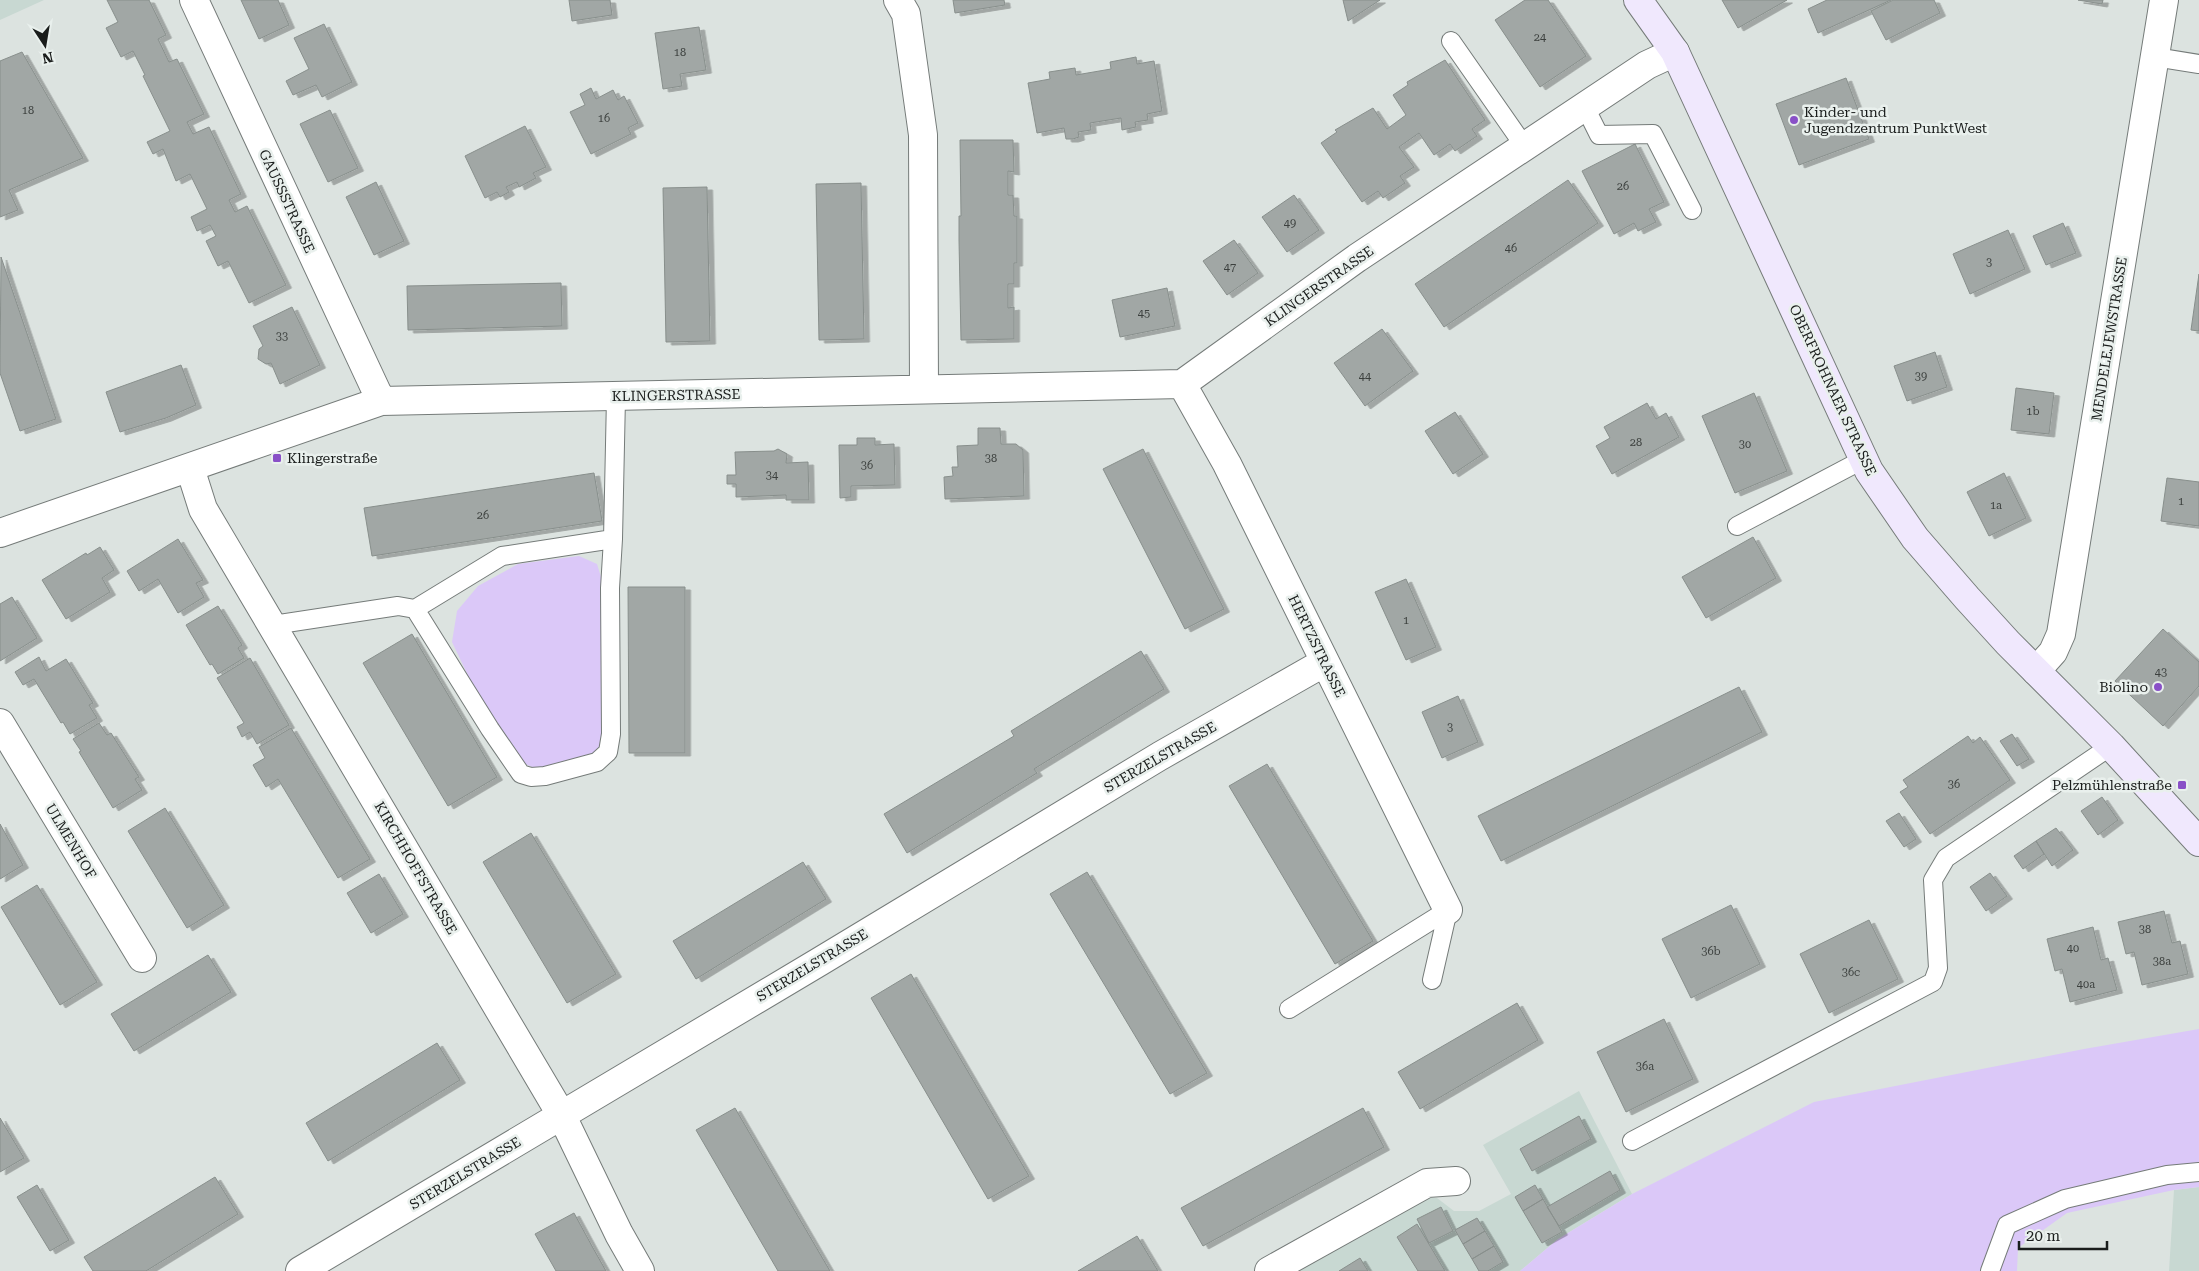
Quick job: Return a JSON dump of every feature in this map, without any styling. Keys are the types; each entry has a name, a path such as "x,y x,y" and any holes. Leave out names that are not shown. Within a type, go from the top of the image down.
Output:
{"main road":[{"name":"OBERFROHNAER STRASSE","path":"1638,0 1675,52 1870,471 1915,538 1979,611 2111,746 2199,842"}],"street":[{"name":"GAUSSSTRASSE","path":"194,0 381,401"},
{"path":"898,0 906,14 923,135 924,388"},
{"name":"MENDELEJEWSTRASSE","path":"2036,671 2053,652 2061,634 2164,0"},
{"name":"KLINGERSTRASSE","path":"0,533 381,401 1182,384 1358,258 1647,65 1675,52"},
{"name":"HERTZSTRASSE","path":"1182,384 1227,464 1448,910"},
{"name":"KIRCHHOFFSTRASSE","path":"190,468 203,509 562,1116 619,1234 640,1271"},
{"name":"STERZELSTRASSE","path":"300,1271 562,1116 1160,756 1326,662"},
{"name":"ULMENHOF","path":"0,723 142,958"},
{"path":"1270,1271 1427,1183 1456,1181"}],"lane":[{"path":"1451,41 1525,146"},
{"path":"2155,57 2199,64"},
{"path":"1585,107 1599,135 1653,134 1692,210"},
{"path":"415,609 490,729 521,774 531,777 545,776 597,762 608,752 611,734 610,588 616,396"},
{"path":"1737,526 1864,459"},
{"path":"273,625 398,606 415,609 502,556 613,539"},
{"path":"1632,1141 1933,982 1938,968 1933,880 1946,858 2111,746"},
{"path":"1432,980 1448,910"},
{"path":"1290,1009 1448,910"},
{"path":"1990,1271 2007,1225 2065,1199 2167,1175 2199,1172"}],"shaded area":[{"path":"0,0 44,0 0,20"},
{"path":"579,556 597,564 605,590 606,734 598,751 581,763 537,769 516,760 483,707 452,642 457,611 478,586 518,564"},
{"path":"2199,1029 2199,1187 2174,1190 2067,1213 2018,1248 2017,1271 1520,1271 1558,1239 1632,1194 1814,1102 2084,1049"},
{"path":"1579,1091 1632,1194 1558,1239 1520,1271 1294,1271 1419,1198 1437,1198 1454,1211 1479,1211 1511,1194 1483,1145"},
{"path":"2199,1187 2199,1271 2169,1271 2174,1190"}],"building":[{"path":"107,0 149,0 166,35 158,39 169,62 177,59 204,114 187,122 193,134 209,127 241,194 229,200 235,212 247,206 286,285 249,303 228,261 218,266 206,241 216,236 210,225 197,231 191,217 207,209 190,174 176,181 163,149 153,154 147,142 170,131 133,51 121,57 106,28 118,22"},
{"path":"241,0 278,0 289,25 259,39"},
{"path":"569,0 610,0 612,15 572,21"},
{"path":"953,0 1004,0 1005,5 955,13"},
{"path":"1343,0 1380,0 1348,21"},
{"path":"1525,0 1548,0 1586,56 1540,87 1495,20"},
{"path":"1722,0 1787,0 1738,28"},
{"path":"1827,0 1891,0 1818,33 1808,9"},
{"path":"1893,0 1934,0 1940,13 1886,40 1871,11"},
{"path":"2078,0 2103,0 2102,4"},
{"path":"324,24 352,82 322,97 316,85 293,95 286,81 309,69 294,38"},
{"path":"699,27 706,70 680,74 682,86 663,89 655,33"},
{"path":"22,52 83,158 9,190 18,210 0,217 0,61"},
{"path":"1136,57 1137,64 1154,61 1162,111 1147,114 1148,120 1135,122 1136,127 1122,130 1121,118 1090,123 1091,130 1078,132 1079,137 1073,139 1066,139 1064,128 1037,133 1028,83 1050,79 1049,72 1075,68 1076,75 1111,69 1110,62"},
{"path":"1445,60 1485,120 1472,129 1477,136 1455,151 1450,144 1434,155 1419,133 1399,147 1414,167 1400,176 1405,183 1383,198 1378,191 1362,202 1321,143 1337,132 1335,130 1373,108 1387,129 1406,115 1393,95 1408,85 1407,82"},
{"path":"1846,78 1869,139 1799,165 1776,104"},
{"path":"591,88 596,99 613,90 618,100 624,96 638,123 628,128 631,134 591,154 570,112 585,105 580,94"},
{"path":"330,110 358,168 328,182 300,124"},
{"path":"525,126 546,167 533,173 536,178 519,187 517,182 506,187 509,192 500,197 497,192 485,198 465,156"},
{"path":"960,140 1013,140 1014,172 1008,171 1008,195 1013,195 1014,216 1017,216 1017,263 1014,263 1014,284 1008,284 1008,308 1014,307 1014,339 961,340"},
{"path":"1635,144 1664,202 1649,209 1656,222 1638,231 1634,223 1614,234 1582,171"},
{"path":"1568,180 1598,223 1444,327 1415,284"},
{"path":"376,182 404,241 374,255 346,197"},
{"path":"861,183 864,339 819,340 816,184"},
{"path":"707,187 710,341 666,342 663,188"},
{"path":"1294,195 1319,230 1287,252 1262,217"},
{"path":"2063,223 2076,253 2046,265 2033,236"},
{"path":"2008,230 2025,269 1970,294 1953,254"},
{"path":"1234,240 1258,273 1227,295 1203,261"},
{"path":"1,257 56,419 20,431 0,373"},
{"path":"2199,274 2199,331 2191,330"},
{"path":"561,283 562,326 408,330 407,286"},
{"path":"1167,288 1175,326 1120,337 1112,300"},
{"path":"292,307 320,365 280,384 271,363 266,364 258,359 259,349 263,346 253,326"},
{"path":"1382,329 1413,371 1365,406 1334,363"},
{"path":"1935,352 1947,387 1907,401 1894,366"},
{"path":"181,365 196,405 166,418 120,432 106,392"},
{"path":"2016,388 2054,393 2049,434 2011,430"},
{"path":"1754,393 1787,471 1735,493 1702,416"},
{"path":"1647,403 1656,419 1666,413 1679,437 1612,474 1596,446 1610,438 1604,427"},
{"path":"1455,412 1483,454 1453,474 1425,431"},
{"path":"978,428 1000,428 1001,444 1016,444 1023,450 1024,496 945,499 944,477 953,476 952,467 958,467 957,446 978,445"},
{"path":"857,438 875,438 875,445 894,444 895,485 851,486 851,497 840,498 839,445 857,445"},
{"path":"778,449 787,454 786,463 808,462 809,500 786,500 786,495 736,497 736,484 727,484 727,475 736,475 735,452 774,451"},
{"path":"1143,449 1224,609 1185,629 1103,469"},
{"path":"594,473 602,521 372,556 364,508"},
{"path":"2004,473 2026,518 1989,536 1967,492"},
{"path":"2167,478 2199,482 2199,526 2161,521"},
{"path":"1753,537 1776,578 1706,618 1682,577"},
{"path":"178,539 203,580 196,583 204,597 178,613 158,579 139,591 127,571"},
{"path":"100,547 114,570 102,578 110,592 66,619 42,580 86,553 87,555"},
{"path":"1406,579 1436,647 1406,660 1375,592"},
{"path":"628,587 685,587 685,753 629,753"},
{"path":"12,597 37,638 0,661 0,604"},
{"path":"218,606 242,645 238,648 244,658 218,674 212,664 210,665 186,625"},
{"path":"2163,629 2199,662 2199,686 2163,726 2115,681"},
{"path":"412,634 497,777 448,806 363,663"},
{"path":"1141,651 1164,689 1034,769 1037,773 907,853 884,814 1014,736 1011,731"},
{"path":"39,657 46,671 66,659 93,703 89,705 97,718 70,734 63,722 61,723 34,679 23,685 15,672"},
{"path":"250,658 289,725 257,744 250,732 242,737 237,727 244,723 217,678"},
{"path":"1739,687 1762,732 1501,861 1478,816"},
{"path":"1458,696 1478,742 1442,758 1422,712"},
{"path":"99,723 107,735 111,733 139,777 135,779 142,790 113,808 73,739"},
{"path":"291,728 370,859 338,878 278,779 266,787 253,765 265,758 259,747"},
{"path":"2012,734 2029,759 2017,766 2000,741"},
{"path":"1968,736 1973,743 1980,737 2010,780 1930,834 1900,792 1908,787 1903,780"},
{"path":"1267,764 1373,941 1335,964 1229,786"},
{"path":"2102,797 2118,820 2098,835 2081,811"},
{"path":"165,808 224,905 187,928 128,831"},
{"path":"1899,813 1916,839 1904,847 1886,821"},
{"path":"0,824 23,865 0,879"},
{"path":"2056,828 2073,850 2052,866 2036,841"},
{"path":"531,833 616,974 567,1003 483,862"},
{"path":"2036,841 2044,854 2023,869 2014,856"},
{"path":"803,862 826,899 696,979 673,941"},
{"path":"1087,872 1207,1073 1170,1094 1050,894"},
{"path":"1990,873 2007,896 1986,911 1970,887"},
{"path":"379,874 403,914 371,933 347,893"},
{"path":"37,885 97,982 60,1005 1,907"},
{"path":"1731,905 1760,964 1691,998 1662,939"},
{"path":"2164,911 2172,943 2180,941 2188,974 2142,985 2134,952 2126,954 2118,922"},
{"path":"1869,920 1898,979 1829,1013 1800,954"},
{"path":"2093,927 2101,960 2108,958 2117,990 2070,1002 2062,969 2055,971 2047,939"},
{"path":"208,955 231,992 134,1051 111,1014"},
{"path":"911,974 1029,1176 988,1199 871,998"},
{"path":"1517,1003 1538,1040 1420,1109 1398,1072"},
{"path":"1664,1019 1693,1079 1626,1112 1597,1052"},
{"path":"437,1043 460,1080 328,1161 306,1123"},
{"path":"735,1108 830,1271 778,1271 696,1130"},
{"path":"1363,1108 1384,1147 1203,1246 1181,1208"},
{"path":"1579,1116 1591,1139 1532,1171 1520,1149"},
{"path":"0,1118 24,1158 0,1172"},
{"path":"1610,1171 1620,1190 1559,1226 1547,1207"},
{"path":"215,1177 238,1214 146,1271 93,1271 84,1257"},
{"path":"37,1185 69,1240 50,1251 17,1197"},
{"path":"1535,1185 1543,1199 1523,1211 1515,1197"},
{"path":"1543,1199 1562,1232 1542,1243 1523,1211"},
{"path":"1441,1207 1453,1231 1429,1243 1417,1219"},
{"path":"574,1213 606,1271 556,1271 535,1234"},
{"path":"1477,1218 1485,1231 1463,1244 1455,1230"},
{"path":"1417,1224 1445,1271 1418,1271 1397,1237"},
{"path":"1485,1231 1494,1246 1472,1259 1463,1244"},
{"path":"1137,1236 1158,1271 1078,1271"},
{"path":"1494,1246 1503,1262 1488,1271 1479,1271 1472,1259"},
{"path":"1360,1258 1368,1271 1339,1271"}],"place":[{"name":"Kinder- und Jugendzentrum PunktWest","path":"1794,120"},
{"name":"Klingerstraße","path":"277,458"},
{"name":"Biolino","path":"2158,687"},
{"name":"Pelzmühlenstraße","path":"2182,785"}]}
